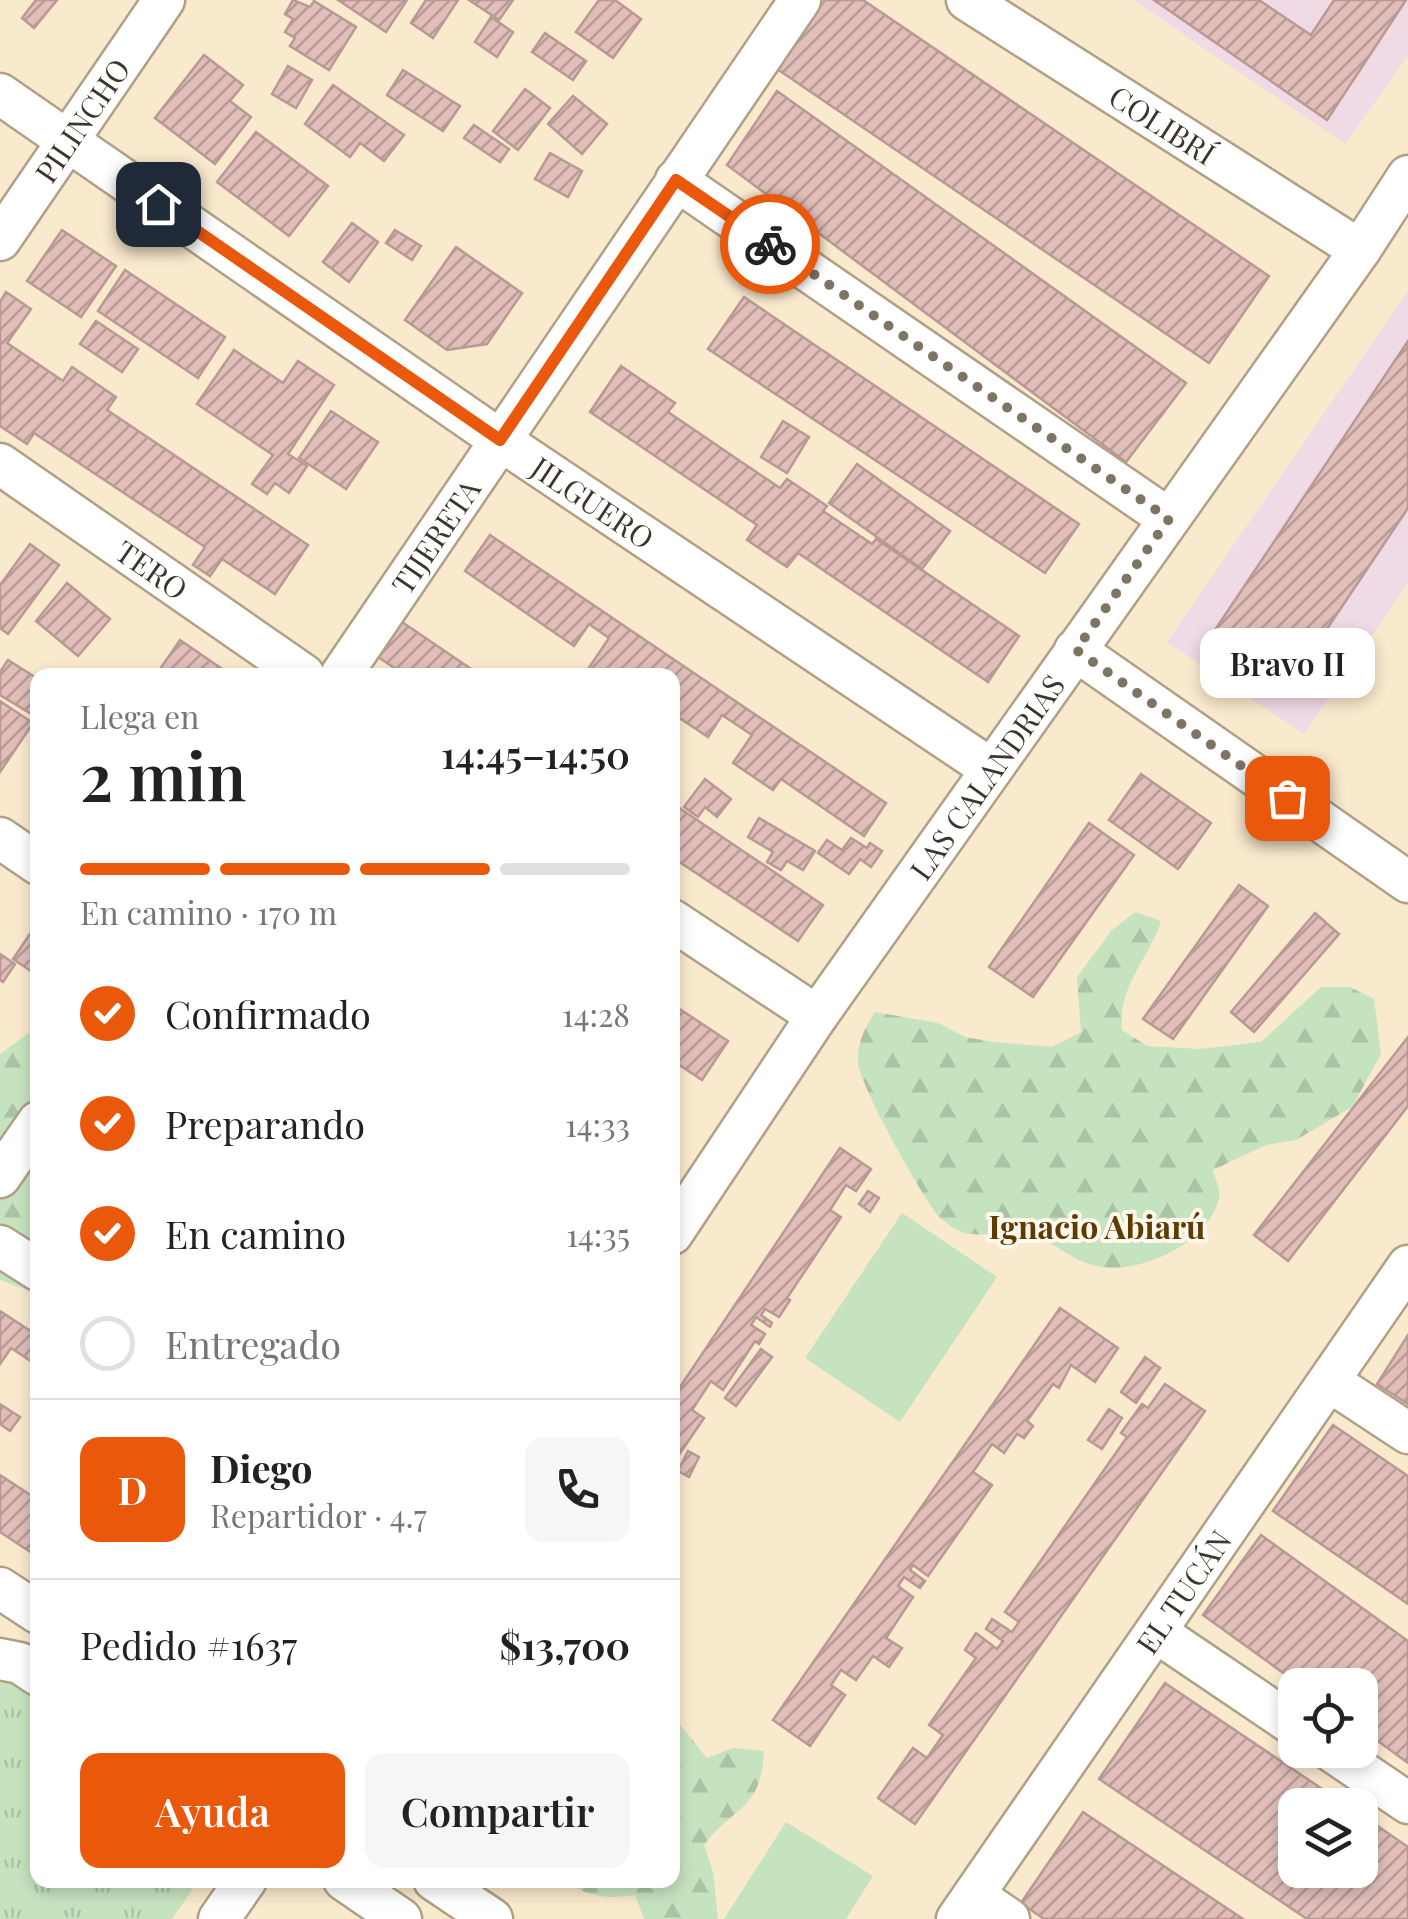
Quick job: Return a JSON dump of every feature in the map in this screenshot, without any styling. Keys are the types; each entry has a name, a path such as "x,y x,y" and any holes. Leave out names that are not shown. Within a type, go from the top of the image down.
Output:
{"street":[{"name":"PILINCHO","path":"0,240 164,0"},
{"name":"TIJERETA","path":"346,668 800,0"},
{"name":"COLIBRÍ","path":"967,0 1360,250"},
{"name":"JILGUERO","path":"0,94 500,440 991,769"},
{"name":"LAS CALANDRIAS","path":"680,1222 817,1016 1360,250 1408,176"},
{"path":"676,180 1169,519"},
{"name":"TERO","path":"0,464 294,668"},
{"path":"1076,650 1408,882"},
{"path":"0,838 30,859"},
{"path":"680,925 817,1016"},
{"path":"0,1177 30,1134"},
{"path":"0,1246 30,1265"},
{"name":"EL TUCÁN","path":"966,1907 1408,1266"},
{"path":"1329,1380 1408,1433"},
{"path":"0,1588 30,1608"},
{"path":"1156,1632 1278,1715"},
{"path":"0,1659 30,1670"},
{"path":"1356,1768 1408,1803"},
{"path":"219,1919 240,1888"},
{"path":"356,1888 401,1919"},
{"path":"446,1888 492,1919"},
{"path":"966,1907 1010,1919"}],"shaded area":[{"path":"1133,0 1408,0 1408,56 1345,144"},
{"path":"1408,291 1408,583 1304,734 1167,642"}],"green space":[{"path":"1135,912 1161,921 1124,1000 1122,1030 1147,1046 1200,1049 1261,1042 1321,987 1350,987 1374,999 1381,1054 1352,1107 1296,1140 1266,1145 1213,1170 1219,1199 1202,1229 1172,1251 1136,1265 1102,1267 1026,1233 972,1234 955,1228 939,1217 931,1205 869,1093 858,1062 860,1042 868,1024 875,1012 938,1023 965,1037 1052,1047 1081,1032 1077,977 1112,930"},
{"path":"30,1032 30,1291 0,1280 0,1054"},
{"path":"902,1213 997,1277 900,1422 805,1358"},
{"path":"0,1676 30,1690 30,1888 193,1888 172,1919 0,1919"},
{"path":"680,1725 707,1758 733,1748 764,1751 762,1771 752,1797 704,1845 713,1872 718,1919 644,1919 635,1895 598,1896 579,1888 680,1888"},
{"path":"786,1822 873,1876 846,1919 724,1919"}],"building":[{"path":"36,0 57,0 34,28 22,18"},
{"path":"293,0 310,7 314,1 356,27 329,70 290,46 295,38 285,32 293,19 285,14"},
{"path":"338,0 407,0 386,32"},
{"path":"426,0 458,0 433,38 411,23"},
{"path":"469,0 513,0 499,20"},
{"path":"599,0 615,0 641,19 613,58 576,32"},
{"path":"825,0 863,0 1269,276 1209,363 777,69"},
{"path":"1154,0 1259,0 1311,35 1334,0 1406,0 1327,120"},
{"path":"491,17 513,32 497,57 475,42"},
{"path":"545,33 586,61 573,80 532,52"},
{"path":"204,55 243,85 230,101 251,117 215,164 155,118"},
{"path":"288,66 312,80 296,108 272,94"},
{"path":"403,70 460,106 443,131 387,95"},
{"path":"333,85 404,135 384,161 360,143 350,157 305,124"},
{"path":"525,89 550,108 518,150 493,131"},
{"path":"777,91 1186,383 1126,462 727,165"},
{"path":"573,96 607,124 582,154 548,124"},
{"path":"474,125 509,149 500,162 464,138"},
{"path":"256,132 328,186 289,236 217,182"},
{"path":"550,153 582,171 568,197 535,179"},
{"path":"352,223 378,242 349,282 323,262"},
{"path":"62,230 116,266 81,317 27,281"},
{"path":"395,230 421,246 412,260 386,243"},
{"path":"456,247 522,293 487,344 447,350 405,320"},
{"path":"125,270 225,337 198,378 98,311"},
{"path":"6,292 31,309 7,343 63,381 72,367 116,397 107,410 308,545 275,594 222,559 210,576 193,565 205,547 34,433 27,444 0,426 0,302"},
{"path":"744,297 1079,524 1045,573 708,349"},
{"path":"96,321 138,349 122,372 80,344"},
{"path":"1408,341 1408,508 1284,693 1207,642"},
{"path":"234,350 283,383 298,361 334,385 288,454 307,466 289,493 275,483 267,494 252,484 273,455 197,404"},
{"path":"621,366 675,403 668,412 780,488 787,479 827,506 823,511 872,544 876,539 1019,636 988,682 798,553 787,567 747,540 757,525 590,412"},
{"path":"331,411 378,442 346,489 299,458"},
{"path":"783,421 809,437 787,473 761,457"},
{"path":"857,464 950,531 922,569 829,503"},
{"path":"490,535 886,803 864,836 781,779 773,790 733,763 752,735 722,715 708,737 680,718 680,668 589,668 609,638 589,624 574,646 465,571"},
{"path":"30,544 59,565 8,634 0,628 0,585"},
{"path":"67,583 110,619 78,656 36,621"},
{"path":"402,622 470,668 394,668 378,657"},
{"path":"180,640 221,668 161,668"},
{"path":"8,660 30,674 30,713 0,695 0,672"},
{"path":"0,701 30,721 30,727 0,772"},
{"path":"1141,774 1211,823 1178,869 1109,820"},
{"path":"705,779 731,799 717,817 705,807 698,817 684,807"},
{"path":"680,808 823,905 798,941 680,862"},
{"path":"759,818 815,851 803,870 787,861 781,870 767,862 773,852 748,837"},
{"path":"1089,823 1134,855 1033,997 989,967"},
{"path":"851,838 867,848 870,843 882,851 871,867 860,859 849,874 818,853 827,840 842,850"},
{"path":"1239,885 1268,906 1173,1039 1143,1019"},
{"path":"1315,913 1339,934 1254,1032 1231,1012"},
{"path":"30,934 30,971 13,959"},
{"path":"0,954 15,964 3,982 0,980"},
{"path":"680,1009 728,1041 702,1080 680,1065"},
{"path":"1408,1037 1408,1106 1288,1261 1254,1235"},
{"path":"840,1148 871,1169 856,1191 846,1185 830,1210 841,1217 787,1298 790,1300 779,1317 765,1309 761,1315 772,1323 770,1327 756,1317 751,1325 765,1334 759,1344 755,1341 723,1390 711,1381 692,1410 704,1418 680,1453 680,1387"},
{"path":"868,1191 879,1198 870,1212 859,1204"},
{"path":"1060,1308 1118,1348 1095,1382 1071,1365 1059,1388 1053,1384 1027,1421 1033,1426 1024,1438 1017,1434 1004,1453 992,1444 973,1472 992,1485 928,1576 913,1565 910,1570 925,1581 920,1588 904,1577 898,1586 913,1597 886,1638 902,1648 889,1667 873,1656 856,1680 841,1670 831,1685 845,1695 810,1746 773,1720"},
{"path":"0,1311 30,1331 30,1361 11,1348 0,1364"},
{"path":"1408,1335 1408,1404 1377,1384"},
{"path":"761,1349 772,1357 736,1406 725,1398"},
{"path":"1145,1357 1160,1368 1136,1403 1121,1392"},
{"path":"1165,1384 1205,1411 915,1824 878,1798 913,1748 927,1758 943,1735 929,1725 976,1658 965,1650 976,1633 997,1649 1003,1641 986,1629 992,1619 1012,1632 1019,1622 1005,1612 1127,1437 1121,1433 1142,1404 1148,1408"},
{"path":"0,1404 20,1417 10,1431 0,1424"},
{"path":"1109,1409 1122,1418 1102,1449 1088,1440"},
{"path":"1333,1425 1408,1476 1408,1604 1273,1511"},
{"path":"688,1451 699,1457 689,1477 680,1472"},
{"path":"0,1475 30,1495 30,1552 0,1532"},
{"path":"1261,1535 1408,1641 1408,1763 1378,1741 1378,1668 1278,1669 1203,1615"},
{"path":"1165,1683 1278,1759 1278,1768 1291,1768 1321,1788 1278,1788 1278,1888 1378,1888 1378,1826 1408,1847 1408,1919 1307,1919 1099,1779"},
{"path":"1083,1812 1243,1919 1044,1919 1021,1903"}],"way so far":[{"path":"770,244 1169,519 1076,650 1287,798"}],"place":[{"name":"Bravo II","path":"1287,798"}],"district":[{"name":"Ignacio Abiarú","path":"1097,1225"}],"route":[{"path":"158,204 500,440 676,180 770,244"}]}
